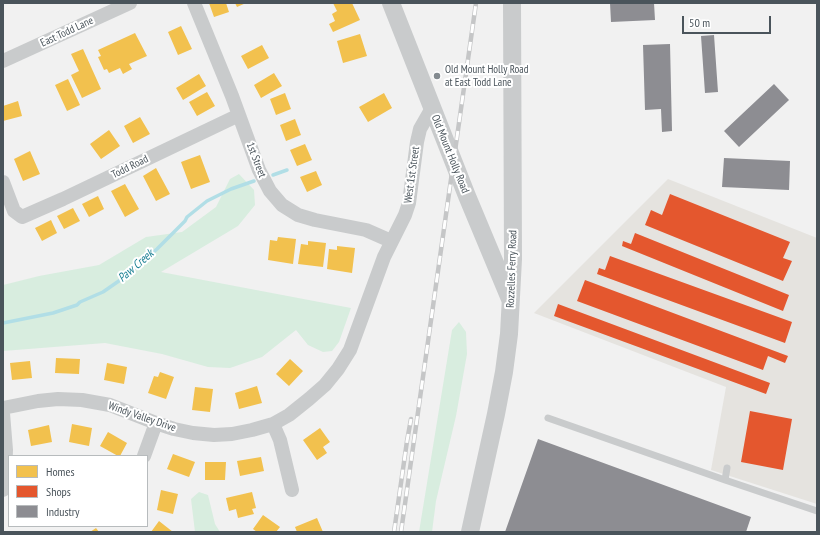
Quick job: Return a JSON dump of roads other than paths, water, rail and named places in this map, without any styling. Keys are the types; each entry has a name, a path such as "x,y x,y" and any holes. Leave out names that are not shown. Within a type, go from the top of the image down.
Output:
{"street":[{"name":"East Todd Lane","path":"3,61 130,3"},
{"name":"1st Street","path":"194,3 270,191 282,205 298,214 316,220 366,230 391,241"},
{"name":"Old Mount Holly Road","path":"391,3 511,303"},
{"name":"Rozzelles Ferry Road","path":"470,532 504,372 511,303 513,259 512,3"},
{"name":"West 1st Street","path":"391,241 399,229 410,203 417,142 420,130 432,108"},
{"name":"Todd Road","path":"3,182 14,211 22,217 239,115"},
{"name":"Windy Valley Drive","path":"3,408 38,401 58,399 82,400 110,405 156,423 193,433 214,435 232,434 273,424 309,399 325,385 338,369 350,350 391,241"},
{"path":"3,413 6,450 3,490"},
{"path":"144,455 156,423"},
{"path":"273,424 280,440 292,490"}],"lane":[{"path":"548,418 817,511"},
{"path":"725,480 727,468"}],"waterway":[{"name":"Paw Creek","path":"273,175 287,170"},
{"name":"Paw Creek","path":"3,323 53,313 77,305 80,302 103,292 126,276 157,249 185,221 187,217 207,201 231,189 254,181"}],"railway":[{"path":"401,532 476,3"},
{"path":"394,532 411,419"}],"place":[{"name":"Old Mount Holly Road at East Todd Lane","path":"437,76"}]}
